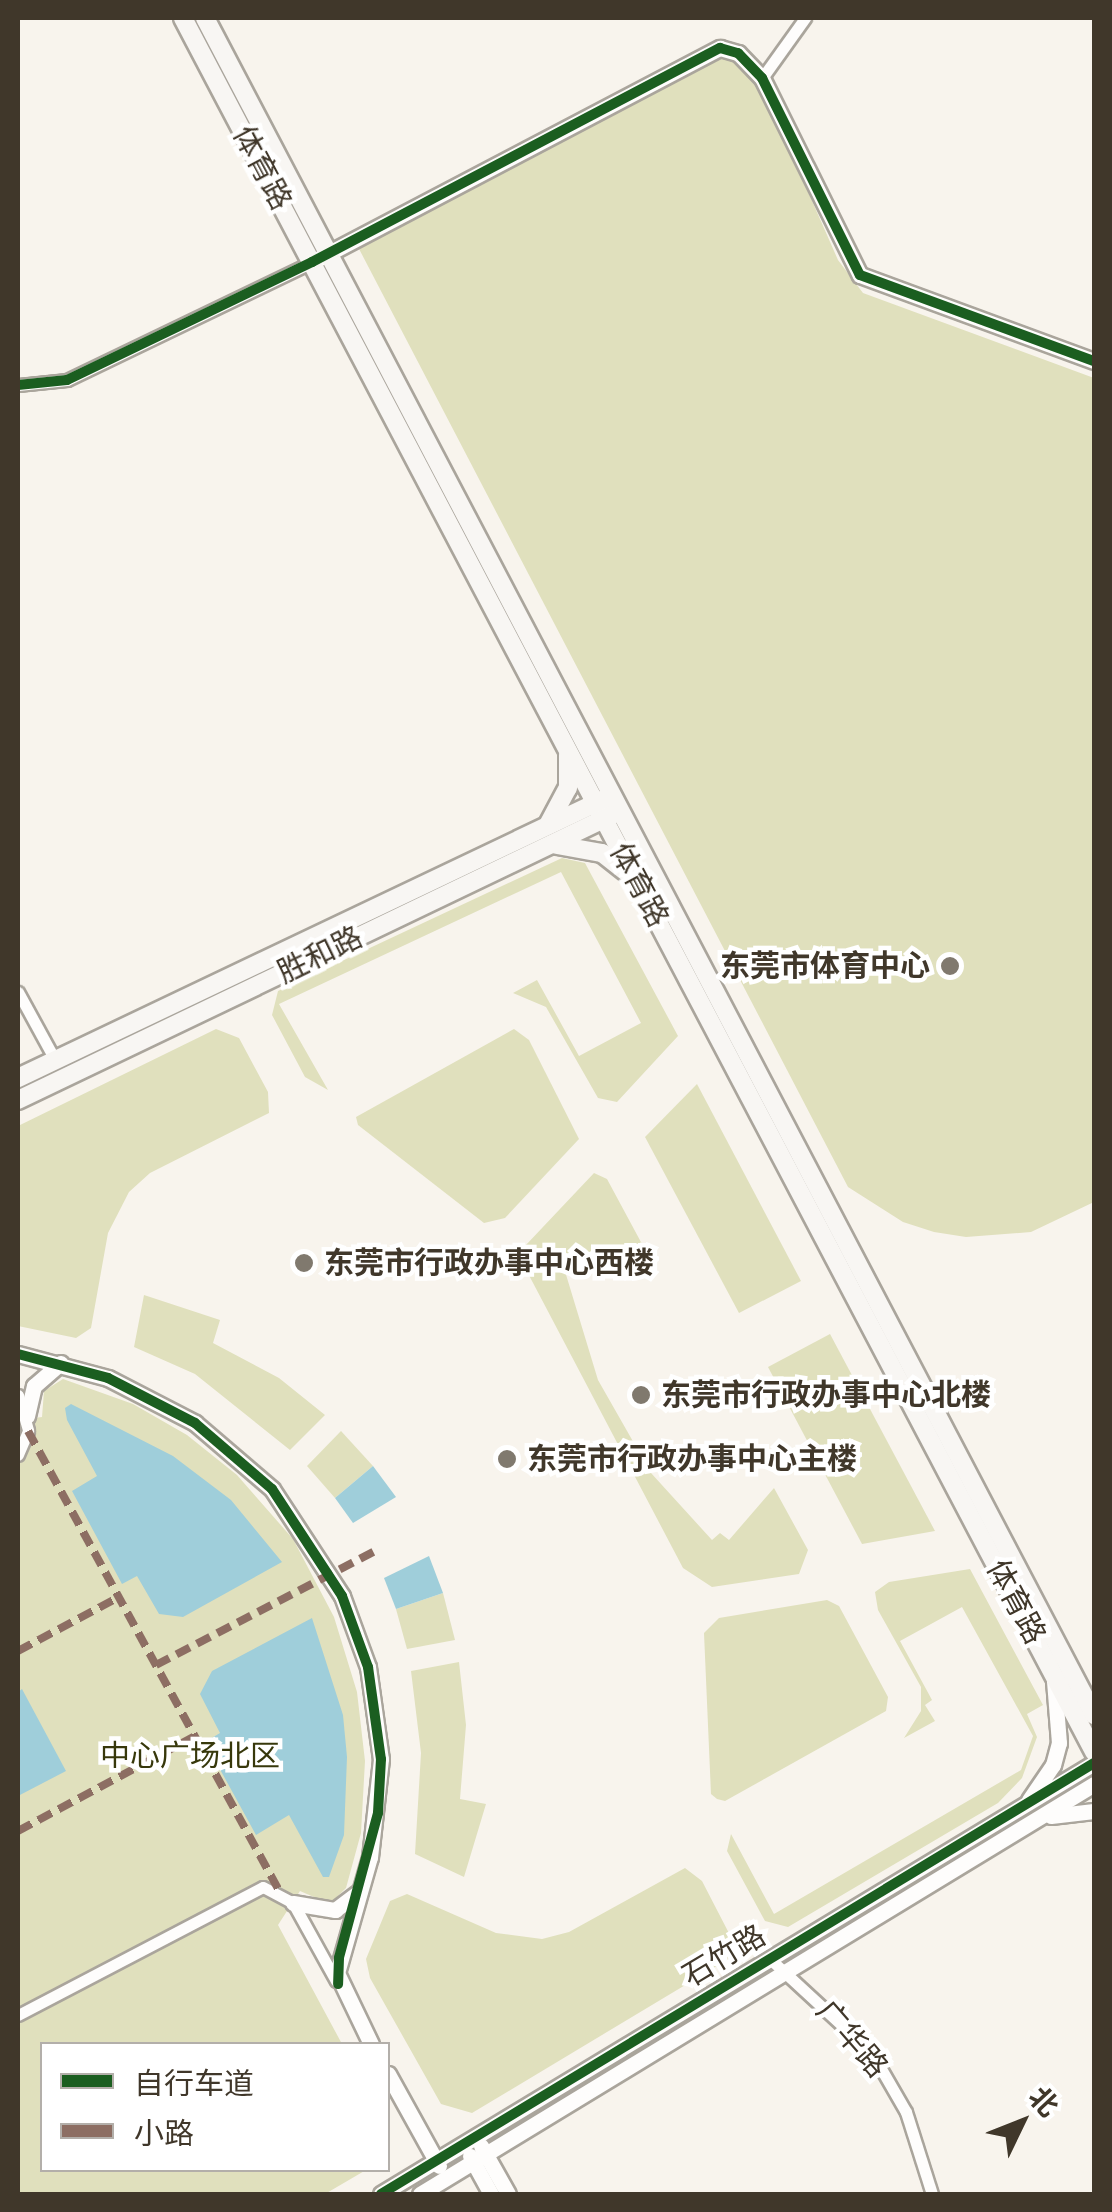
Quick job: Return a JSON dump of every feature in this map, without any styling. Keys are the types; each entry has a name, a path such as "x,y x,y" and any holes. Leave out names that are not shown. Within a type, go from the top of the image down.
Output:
{"main road":[{"name":"体育路","path":"183,18 563,740 609,807 640,888 1061,1668 1094,1714"},
{"name":"体育路","path":"205,18 329,253 609,807 1061,1668 1094,1752"},
{"path":"542,826 559,811 568,788 563,740"},
{"name":"胜和路","path":"18,1078 542,826 609,807"},
{"name":"胜和路","path":"18,1100 552,844 609,807"},
{"path":"552,844 602,853 640,888"}],"street":[{"path":"762,78 805,18"},
{"path":"18,385 66,380 312,262 687,60 720,48 738,53 762,78 860,276 1094,361"},
{"path":"18,992 55,1060"},
{"path":"18,1354 60,1363 138,1391 195,1423 272,1490 323,1561 356,1630 378,1716 378,1813 363,1888 339,1958 338,1984"},
{"path":"18,1455 34,1386 60,1363"},
{"path":"18,1394 27,1416"},
{"path":"1061,1668 1094,1692"},
{"path":"1025,1805 1053,1766 1059,1743 1061,1668"},
{"name":"石竹路","path":"380,2194 1094,1763"},
{"name":"石竹路","path":"420,2194 1094,1784"},
{"path":"1037,1819 1094,1811"},
{"path":"18,2015 252,1888 272,1888 293,1903 370,2042"},
{"path":"293,1903 334,1910 363,1888"},
{"name":"广华路","path":"768,1958 880,2064 906,2112 932,2194"},
{"path":"390,2078 446,2178"},
{"path":"469,2140 508,2194"},
{"path":"480,2157 492,2194"}],"green space":[{"name":"东莞市体育中心","path":"716,57 734,58 758,78 838,260 863,293 1094,378 1094,1202 1031,1232 966,1237 934,1232 903,1222 848,1187 357,245"},
{"path":"562,858 585,863 678,1036 617,1102 598,1098 546,1007 513,993 537,980 579,1056 641,1023 561,872 279,1004 328,1090 305,1077 272,1015 278,991"},
{"path":"216,1029 239,1038 268,1092 269,1113 150,1173 129,1192 108,1233 91,1328 76,1338 18,1326 18,1126"},
{"path":"514,1029 529,1040 579,1139 505,1218 484,1223 358,1125 356,1117"},
{"path":"697,1084 801,1281 739,1313 645,1137"},
{"path":"594,1173 607,1179 642,1244 576,1254 577,1265 564,1268 598,1380 651,1473 712,1540 720,1533 729,1540 774,1488 808,1550 799,1574 712,1587 683,1568 522,1262 525,1246"},
{"path":"144,1295 220,1320 213,1343 279,1378 325,1415 290,1450 195,1374 134,1347"},
{"path":"830,1334 935,1531 862,1544 768,1367"},
{"name":"中心广场北区","path":"63,1379 133,1404 187,1435 237,1475 293,1539 334,1617 357,1692 365,1761 361,1833 346,1888 330,1904 300,1891 278,1925 341,2042 40,2042 40,2172 363,2172 325,2194 18,2194 18,1420 42,1417 44,1391"},
{"path":"341,1431 373,1466 335,1498 307,1466"},
{"path":"970,1569 1043,1705 1027,1714 1037,1737 1022,1778 998,1803 788,1927 765,1921 727,1851 731,1834 774,1914 1021,1770 1033,1736 962,1607 900,1641 932,1700 925,1705 935,1721 904,1738 921,1711 921,1687 878,1610 875,1592 889,1582"},
{"path":"443,1593 455,1640 407,1649 396,1609"},
{"path":"827,1600 839,1606 888,1697 886,1711 725,1801 717,1799 711,1794 704,1633 719,1618"},
{"path":"459,1662 466,1725 460,1799 486,1804 464,1877 415,1854 421,1753 411,1671"},
{"path":"685,1868 702,1881 733,1941 727,1960 472,2113 441,2104 370,1978 366,1959 390,1901 407,1894 496,1933 542,1939 569,1932"}],"water":[{"path":"71,1404 173,1456 231,1500 282,1562 183,1617 159,1614 137,1576 122,1584 72,1491 97,1476 67,1420 65,1408"},
{"path":"373,1466 396,1497 353,1523 335,1498"},
{"path":"429,1556 443,1593 396,1609 384,1578"},
{"path":"312,1618 343,1715 347,1757 344,1835 329,1877 323,1877 289,1815 256,1835 205,1742 220,1733 200,1694 212,1671"},
{"path":"22,1689 66,1771 18,1796 18,1692"}],"marked path":[{"path":"28,1431 281,1894"},
{"path":"156,1665 373,1552"},
{"path":"18,1651 119,1597"},
{"path":"18,1831 195,1736"}],"cycle path":[{"path":"18,385 67,380 312,262 720,48 738,53 762,78 860,275 1094,361"},
{"path":"18,1354 108,1378 195,1423 272,1489 342,1596 368,1667 381,1759 378,1813 339,1958 338,1984"},
{"path":"381,2194 1094,1763"}],"place":[{"name":"东莞市体育中心","path":"950,966"},
{"name":"东莞市行政办事中心西楼","path":"304,1263"},
{"name":"东莞市行政办事中心北楼","path":"641,1395"},
{"name":"东莞市行政办事中心主楼","path":"507,1459"}]}
